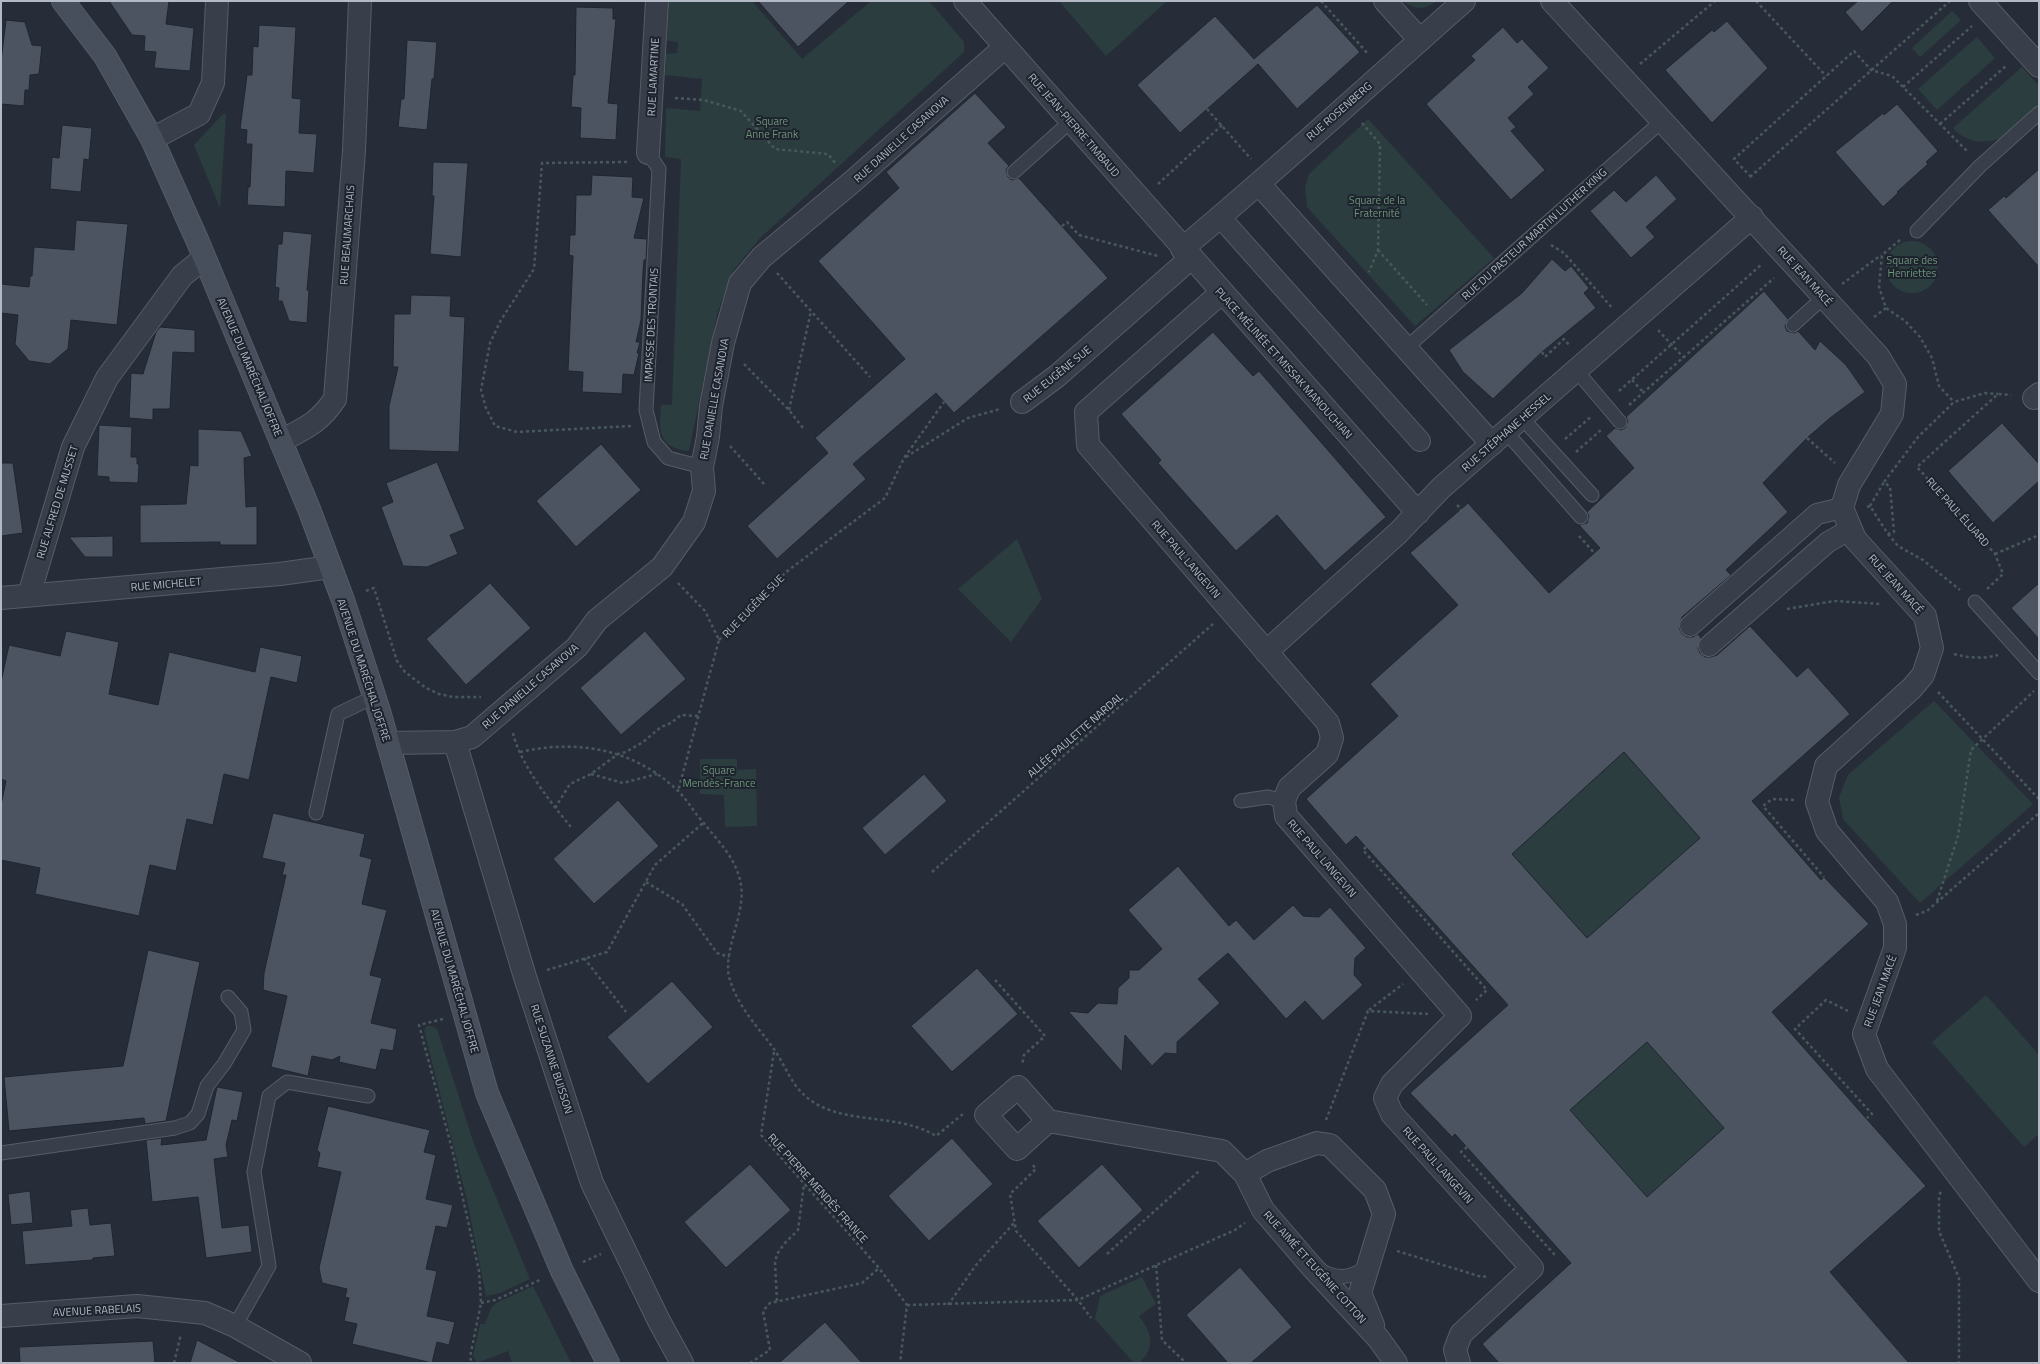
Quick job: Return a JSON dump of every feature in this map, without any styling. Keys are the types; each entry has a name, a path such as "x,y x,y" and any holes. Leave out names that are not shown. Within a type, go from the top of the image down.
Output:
{"main road":[{"name":"AVENUE DU MARÉCHAL JOFFRE","path":"63,1 105,56 152,139 281,441 343,600 374,697 487,1093 562,1271 608,1363"}],"street":[{"path":"152,139 199,114 214,83 217,1"},
{"name":"RUE BEAUMARCHAIS","path":"281,441 306,428 324,414 335,399 354,151 360,1"},
{"name":"RUE LAMARTINE","path":"653,161 652,96 657,1"},
{"name":"RUE JEAN-PIERRE TIMBAUD","path":"965,1 1187,253"},
{"path":"1385,1 1420,40 1464,1"},
{"name":"RUE JEAN MACÉ","path":"1552,1 1752,217 1878,356 1895,384 1892,414 1853,479 1842,508 1855,538 1924,616 1932,648"},
{"path":"1984,6 2039,66"},
{"name":"RUE ROSENBERG","path":"1263,181 1420,40"},
{"name":"RUE DANIELLE CASANOVA","path":"388,743 455,742 472,738 577,647 597,620 662,567 694,522 704,491 702,467 708,437 711,406 723,343 740,283 762,257 852,182 1005,47"},
{"path":"1187,253 1220,217 1263,181 1359,296 1406,348 1507,431"},
{"path":"1220,217 1420,441"},
{"name":"RUE STÉPHANE HESSEL","path":"1266,652 1418,514 1441,488 1507,431 1574,360 1635,319 1752,217"},
{"name":"RUE EUGÈNE SUE","path":"1022,402 1058,376 1172,275 1187,253"},
{"name":"PLACE MÉLINÉE ET MISSAK MANOUCHIAN","path":"1187,253 1418,514"},
{"name":"RUE ALFRED DE MUSSET","path":"29,595 73,447 107,378 182,276 204,258"},
{"name":"RUE PAUL LANGEVIN","path":"1221,293 1086,412 1088,445 1328,723 1332,738 1327,754 1290,788 1284,801 1286,816 1460,1016 1392,1084 1385,1098 1392,1114 1532,1268 1461,1334 1455,1350 1459,1363"},
{"path":"1690,626 1817,514 1842,508"},
{"path":"1709,646 1828,542 1851,529"},
{"path":"1769,556 1787,578"},
{"name":"RUE MICHELET","path":"1,598 280,574 330,567"},
{"path":"1817,802 1826,766 1912,688 1923,675 1932,648"},
{"name":"RUE SUZANNE BUISSON","path":"455,742 525,978 592,1183 659,1321 682,1363"},
{"name":"RUE JEAN MACÉ","path":"1817,802 1827,831 1887,902 1895,924 1895,948 1864,1034 1877,1069 2039,1281"},
{"path":"1048,1120 1017,1149 986,1115 1018,1087 1048,1120 1222,1151"},
{"path":"1245,1174 1267,1161 1317,1143"},
{"name":"RUE AIMÉ ET EUGÉNIE COTTON","path":"1317,1143 1330,1145 1375,1190 1384,1214 1375,1245 1366,1268 1360,1292 1378,1338"},
{"name":"RUE AIMÉ ET EUGÉNIE COTTON","path":"1222,1151 1245,1174 1263,1210 1312,1267 1378,1338 1396,1363"},
{"name":"AVENUE RABELAIS","path":"1,1316 137,1306 205,1312 235,1326 300,1363"}],"lane":[{"path":"1917,230 1980,166 2039,113"},
{"path":"1014,172 1070,120"},
{"name":"RUE DU PASTEUR MARTIN LUTHER KING","path":"1406,348 1662,120"},
{"name":"IMPASSE DES TRONTAIS","path":"653,161 646,410 654,442 668,458 702,467"},
{"path":"1793,325 1824,297"},
{"path":"1574,360 1618,420"},
{"path":"1507,431 1592,495"},
{"path":"1507,431 1581,517"},
{"path":"1975,602 2039,673"},
{"path":"316,812 338,714 374,697"},
{"path":"1241,801 1268,797 1284,801"},
{"path":"1,1153 175,1128 190,1123 198,1114 206,1086 224,1064 244,1030 241,1012 228,997"},
{"path":"235,1326 269,1266 254,1172 269,1096 286,1082 368,1096"},
{"path":"1312,1267 1333,1276 1351,1277 1366,1268"}],"path":[{"path":"1321,1 1364,49"},
{"path":"1623,79 1715,1"},
{"path":"1756,1 1826,76"},
{"path":"1730,194 1950,1"},
{"path":"1903,87 1984,6"},
{"path":"1940,124 2024,50"},
{"path":"1751,177 1734,159 1854,51 1871,70 1892,76 1940,124 1949,131 1980,166"},
{"path":"652,96 704,100 741,111 775,148 828,154 852,182"},
{"path":"1346,105 1380,144 1378,250 1359,296"},
{"path":"1207,109 1222,125 1263,181"},
{"path":"1140,200 1222,125"},
{"path":"650,425 517,432 495,426 486,408 481,390 490,343 501,320 534,269 542,163 653,161"},
{"path":"1062,226 1067,222 1078,235 1156,255 1172,275"},
{"path":"1824,297 1892,246 1917,230"},
{"path":"1534,234 1564,254 1635,319 1671,345 1684,358"},
{"path":"1378,250 1439,318"},
{"path":"1882,254 1879,287 1886,308 1905,321 1920,337 1932,358 1940,386 1954,402"},
{"path":"1561,443 1671,345 1786,255"},
{"path":"1572,455 1618,420 1644,393 1684,358 1786,255"},
{"path":"762,257 870,377"},
{"path":"789,410 811,311"},
{"path":"1542,352 1545,356 1564,339 1574,360"},
{"path":"723,343 789,410 803,428"},
{"path":"1632,380 1644,393"},
{"path":"1870,506 1884,482 1918,437 1954,402 1985,393 2037,396"},
{"name":"RUE PAUL ÉLUARD","path":"1975,602 2003,574 1995,554 1917,467 1998,394"},
{"name":"RUE EUGÈNE SUE","path":"719,640 781,576 885,498 904,458 944,402"},
{"name":"RUE EUGÈNE SUE","path":"904,458 968,418 1022,402"},
{"path":"708,437 726,441 764,484"},
{"path":"1807,438 1853,479"},
{"path":"1884,482 1890,487 1894,532 1888,534"},
{"path":"1441,488 1461,509 1462,609"},
{"path":"1842,508 1870,506"},
{"path":"1870,506 1888,534 1898,546 1923,560 1975,602"},
{"path":"1995,554 2039,535"},
{"path":"662,567 705,611 719,640 678,791"},
{"path":"366,591 374,588 397,661 415,681 439,694 453,697 484,697"},
{"path":"1752,608 1786,609 1835,601 1880,604 1912,602"},
{"name":"ALLÉE PAULETTE NARDAL","path":"932,872 1230,609"},
{"path":"1932,648 1966,657 1992,657 2017,649"},
{"path":"1923,675 1982,740 2039,799"},
{"path":"1937,901 1958,836 1971,750 2039,686"},
{"path":"555,808 570,784 591,774 618,754 626,752 643,742 661,726 671,723 681,715 698,716"},
{"path":"512,726 516,746 555,808 571,827"},
{"path":"520,752 552,746 596,748 637,761 657,774 678,791 723,846 736,866 741,886 741,908 729,957 729,978 735,995 775,1051 797,1087 817,1106 835,1113 874,1118 924,1128 936,1136 968,1109 986,1115"},
{"path":"591,774 623,783 657,774"},
{"path":"1817,802 1772,799 1763,806 1824,877"},
{"path":"1895,924 1927,911 2039,813"},
{"path":"525,978 584,958 607,952 655,865 703,823"},
{"path":"1366,846 1363,850 1487,990 1460,1016 1368,1010"},
{"path":"646,882 682,904 717,953 729,957"},
{"path":"584,958 626,1012"},
{"path":"1317,1143 1368,1010 1420,970"},
{"path":"995,980 1045,1036 1024,1055 1018,1087"},
{"path":"1867,1118 1872,1114 1794,1029 1826,1000 1869,1021"},
{"path":"438,1021 419,1025 452,1149 479,1271 481,1303 470,1356 472,1363"},
{"name":"RUE PIERRE MENDÈS FRANCE","path":"775,1051 761,1135 879,1268 907,1306"},
{"path":"1017,1149 1036,1169 1010,1194 1016,1231 1078,1300 1091,1318"},
{"path":"1107,1254 1222,1151"},
{"path":"1956,1173 1939,1195 1939,1231 1959,1278 1959,1363"},
{"path":"778,1301 775,1263 777,1254 785,1243 798,1230 804,1184"},
{"path":"900,1363 907,1306 1078,1300 1235,1230 1263,1210"},
{"path":"948,1305 976,1265 1014,1223"},
{"path":"1375,1245 1482,1277 1489,1276"},
{"path":"1156,1265 1162,1340 1186,1363"},
{"path":"750,1363 770,1350 763,1311 770,1303 862,1283 879,1268"},
{"path":"481,1303 495,1300 533,1283"},
{"path":"174,1363 188,1311"}],"green space":[{"name":"Square Anne Frank","path":"669,1 752,1 802,59 871,1 929,1 964,42 964,52 760,238 733,271 717,314 689,451 671,446 666,442 663,437 660,423 661,405 672,405 681,159 665,157 666,108 700,111 702,79 665,75 666,54 677,53 678,42 667,41"},
{"path":"1059,1 1167,1 1106,56"},
{"path":"1403,1 1436,1 1424,8 1420,8 1411,6"},
{"path":"1952,11 1961,20 1920,57 1912,48"},
{"path":"1977,37 1995,58 1937,110 1918,89"},
{"path":"2022,67 2039,86 2039,106 2018,127 2009,134 1997,140 1983,142 1970,140 1958,133 1953,128"},
{"path":"224,113 226,115 220,208 194,145"},
{"name":"Square de la Fraternité","path":"1368,119 1494,258 1415,326 1307,207 1305,188 1309,174"},
{"name":"Square des Henriettes","path":"1912,241 1922,243 1930,249 1936,257 1938,267 1936,277 1930,285 1922,291 1912,293 1902,291 1894,285 1888,277 1886,267 1888,257 1894,249 1902,243"},
{"path":"1017,539 1042,599 1011,642 958,589"},
{"path":"1934,701 2033,804 1920,903 1843,819 1839,797 1848,775"},
{"path":"1624,752 1700,838 1587,938 1512,854"},
{"name":"Square Mendès-France","path":"700,759 737,759 737,770 756,769 757,826 725,827 724,795 700,794"},
{"path":"1986,995 2039,1055 2039,1134 2024,1147 1932,1042"},
{"path":"427,1026 432,1026 437,1029 474,1144 530,1279 500,1293 486,1296 467,1200 424,1030"},
{"path":"1647,1042 1724,1128 1647,1197 1570,1110"},
{"path":"1142,1277 1156,1304 1139,1316 1147,1328 1150,1346 1139,1363 1134,1363 1095,1319 1100,1296"},
{"path":"533,1286 571,1363 512,1363 508,1351 477,1363 473,1356 480,1324 485,1324 491,1308 496,1303"}],"building":[{"path":"109,1 169,1 166,24 194,28 190,71 154,68 156,52 144,51 145,36 132,35"},
{"path":"758,1 849,1 798,47"},
{"path":"1858,1 1893,1 1862,32 1845,12"},
{"path":"1317,5 1360,52 1297,109 1258,64 1180,133 1137,85 1215,16 1254,59"},
{"path":"576,7 613,8 613,19 616,19 608,103 618,104 616,140 580,138 581,108 571,107 573,75 575,75"},
{"path":"6,20 25,22 32,45 42,46 39,74 30,75 29,90 25,90 24,106 1,104 1,61"},
{"path":"1727,21 1768,68 1712,123 1665,70 1712,30 1714,32"},
{"path":"259,25 296,27 292,98 301,99 299,133 317,134 314,173 286,171 285,207 247,205 248,187 250,187 252,144 246,144 247,130 240,129 247,75 252,75 253,46 258,47"},
{"path":"1503,27 1517,43 1522,39 1549,68 1528,87 1534,94 1508,118 1516,127 1511,131 1545,170 1511,200 1426,104 1475,60 1471,56"},
{"path":"407,40 437,42 427,130 398,127 401,99 404,99"},
{"path":"975,93 1006,127 988,143 1009,166 1006,170 1008,177 1012,180 1019,178 1108,278 954,413 936,393 853,464 866,479 777,559 747,526 828,453 815,438 905,359 818,261 899,188 886,172"},
{"path":"1897,104 1938,151 1926,162 1928,164 1883,207 1835,152 1883,113 1884,115"},
{"path":"62,125 92,128 89,160 84,159 81,192 50,189 52,157 59,158"},
{"path":"433,162 468,163 461,257 430,254 434,196 432,196"},
{"path":"2039,169 2039,267 1988,210 2004,196 2006,198"},
{"path":"592,175 633,177 632,197 644,198 634,238 647,239 646,260 644,260 643,272 641,320 636,342 640,342 637,353 639,353 634,375 623,374 622,394 582,392 583,372 568,371 573,256 569,255 570,235 575,235 576,195 591,195"},
{"path":"1656,175 1677,199 1646,227 1655,237 1631,258 1590,211 1614,190 1626,202"},
{"path":"76,220 128,224 117,325 71,320 68,349 50,364 29,361 15,344 18,315 1,313 1,284 29,287 30,276 32,276 34,247 74,250"},
{"path":"283,231 312,234 307,290 309,291 307,323 289,321 282,301 278,301 279,288 275,287 278,244 282,244"},
{"path":"1552,259 1565,271 1571,266 1589,288 1584,293 1596,308 1542,352 1493,399 1463,372 1449,350 1522,293"},
{"path":"1764,291 1788,319 1785,326 1787,331 1794,333 1798,331 1815,350 1820,341 1846,365 1865,392 1830,418 1807,438 1763,483 1788,512 1726,570 1731,575 1682,617 1679,628 1682,634 1687,637 1693,637 1698,634 1701,638 1698,648 1700,653 1705,657 1711,657 1717,655 1750,626 1797,677 1808,667 1850,714 1752,801 1821,880 1824,877 1869,924 1772,1012 1926,1186 1830,1272 1909,1363 1499,1363 1482,1344 1571,1263 1455,1134 1452,1137 1410,1093 1508,1005 1356,836 1346,845 1306,799 1398,716 1370,684 1458,605 1410,553 1468,503 1549,593 1600,548 1579,525 1587,523 1589,516 1587,512 1634,468 1606,436 1615,428 1621,430 1625,428 1628,421 1626,417","holes":["1624,752 1700,838 1587,938 1512,854","1647,1042 1724,1128 1647,1197 1570,1110"]},
{"path":"411,295 451,296 450,316 465,317 459,452 389,450 389,406 398,367 393,367 394,314 410,314"},
{"path":"160,327 195,330 195,353 173,352 170,409 153,409 153,420 129,418 131,373 143,374 156,332"},
{"path":"1213,332 1253,376 1259,371 1386,517 1325,571 1277,515 1236,551 1158,463 1161,460 1121,414"},
{"path":"2002,423 2039,464 2039,481 1993,523 1948,471"},
{"path":"99,425 132,427 131,457 137,457 137,464 139,464 138,483 109,482 109,477 97,476"},
{"path":"198,429 241,431 252,456 244,458 246,507 257,506 257,545 220,545 220,542 140,543 140,505 186,504 190,465 198,466"},
{"path":"601,444 641,490 576,547 536,501"},
{"path":"437,462 465,529 450,535 458,554 427,567 403,566 381,507 393,502 386,483"},
{"path":"1,463 13,463 23,533 1,536"},
{"path":"113,536 113,557 85,557 69,537"},
{"path":"490,583 531,628 466,685 426,639"},
{"path":"2039,583 2039,639 2011,608"},
{"path":"66,631 119,642 109,694 158,705 169,652 255,672 260,647 302,656 297,683 271,677 249,780 224,774 213,825 187,819 176,871 150,865 139,916 35,894 40,868 1,860 1,805 6,781 1,779 1,682 9,645 60,656"},
{"path":"645,631 686,679 621,735 580,688"},
{"path":"924,774 947,801 885,855 862,828"},
{"path":"618,800 659,846 594,904 553,859"},
{"path":"273,813 365,834 360,856 372,859 362,904 387,910 370,975 382,978 371,1023 397,1029 393,1051 381,1049 376,1070 339,1062 340,1056 332,1060 312,1056 308,1076 271,1067 287,996 263,990 264,973 286,875 282,875 285,863 262,858"},
{"path":"1178,866 1229,926 1236,920 1254,940 1293,905 1303,916 1319,917 1330,907 1366,948 1355,958 1354,975 1363,985 1323,1021 1305,1001 1286,1019 1228,953 1198,979 1220,1003 1177,1042 1177,1054 1165,1053 1152,1066 1125,1035 1122,1072 1068,1011 1088,1013 1098,1003 1117,1004 1118,988 1129,978 1129,970 1139,970 1162,949 1128,910"},
{"path":"148,950 200,962 166,1121 145,1124 144,1118 9,1131 4,1077 123,1066"},
{"path":"977,968 1018,1014 952,1072 911,1026"},
{"path":"672,981 713,1027 648,1084 607,1037"},
{"path":"217,1087 243,1092 237,1121 232,1120 226,1145 228,1157 214,1159 222,1228 249,1225 252,1252 206,1258 198,1197 152,1202 146,1140 162,1138 161,1145 206,1140"},
{"path":"328,1106 430,1130 424,1152 436,1155 426,1199 453,1205 447,1228 436,1226 426,1269 437,1271 427,1316 455,1322 449,1345 437,1342 432,1363 352,1344 357,1324 344,1321 349,1298 345,1297 347,1289 322,1283 319,1268 341,1172 317,1167 320,1153 317,1150"},
{"path":"952,1138 993,1184 929,1241 888,1196"},
{"path":"750,1164 791,1210 726,1268 684,1222"},
{"path":"1102,1164 1143,1210 1079,1268 1037,1221"},
{"path":"30,1191 33,1223 11,1225 8,1194"},
{"path":"88,1208 90,1225 111,1223 115,1256 93,1258 93,1260 25,1265 22,1231 72,1226 70,1210"},
{"path":"1240,1267 1292,1327 1251,1363 1228,1363 1186,1315"},
{"path":"825,1322 862,1363 779,1363"},
{"path":"197,1340 241,1363 190,1363"},
{"path":"153,1341 155,1363 20,1363 19,1347"}]}
